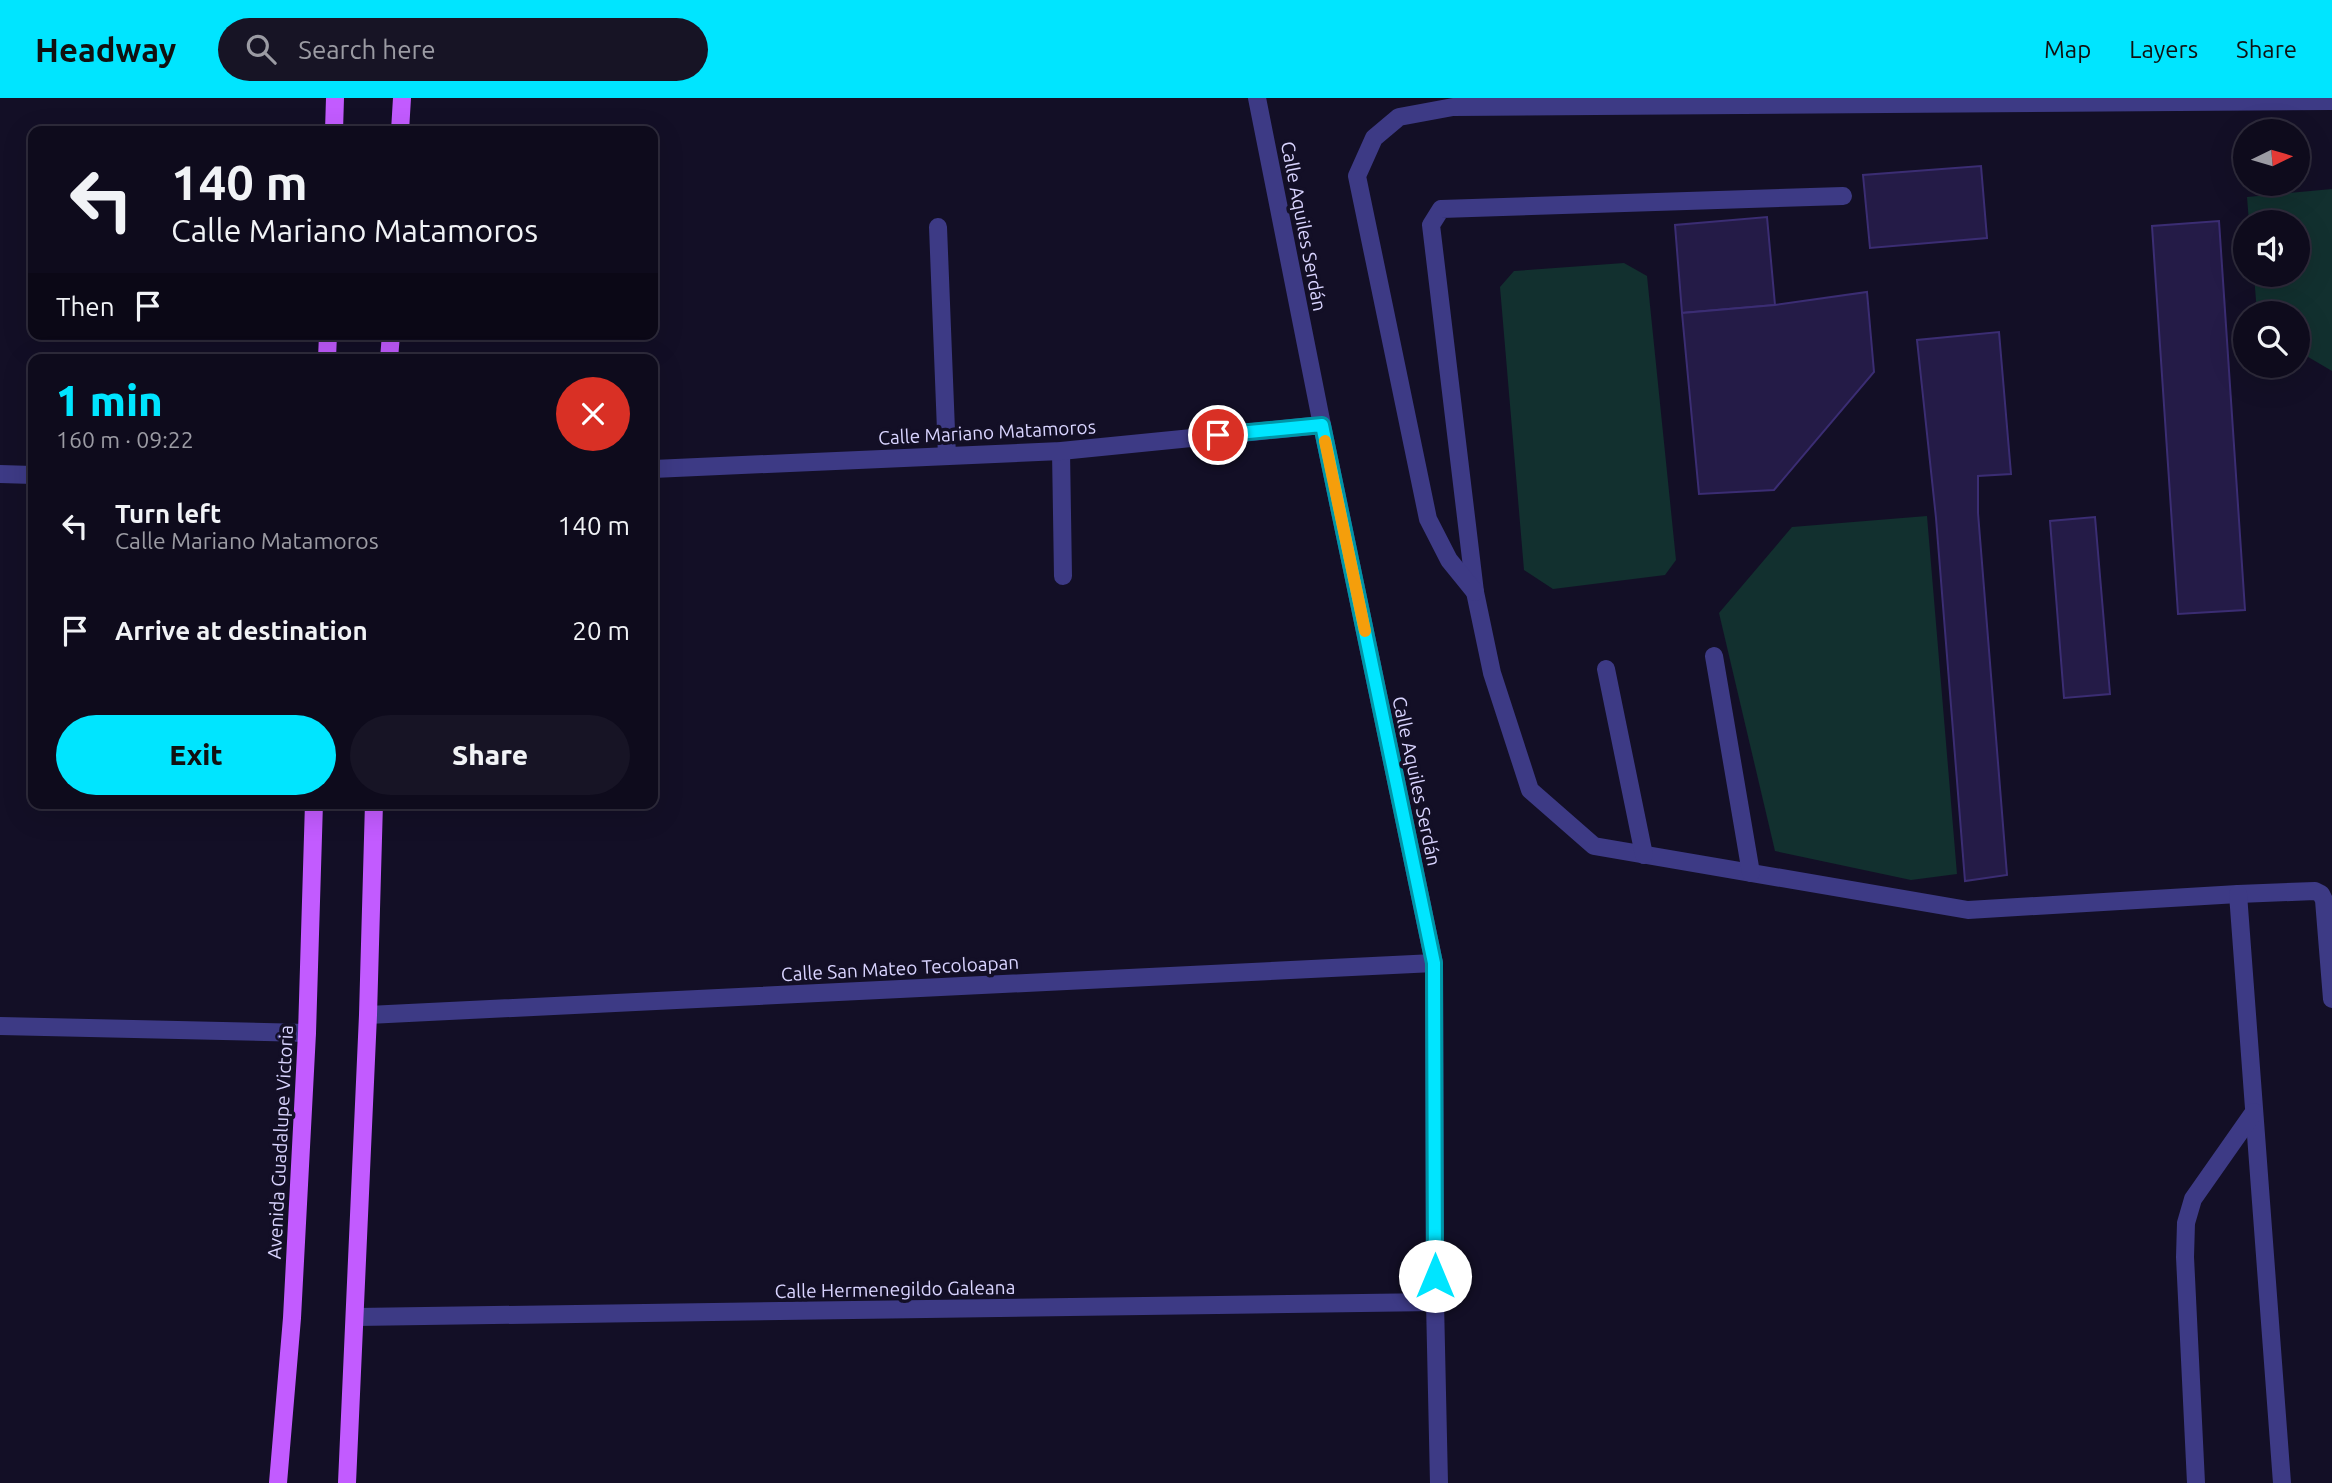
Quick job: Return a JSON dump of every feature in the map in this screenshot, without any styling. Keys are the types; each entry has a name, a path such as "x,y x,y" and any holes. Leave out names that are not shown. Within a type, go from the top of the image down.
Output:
{"main road":[{"path":"334,126 335,98"},
{"path":"400,126 402,98"},
{"name":"Avenida Guadalupe Victoria","path":"278,1483 292,1318 307,1033 314,809"},
{"path":"348,1483 374,809"}],"street":[{"name":"Calle Aquiles Serdán","path":"1257,98 1434,963 1435,1302 1439,1483"},
{"path":"1475,592 1449,560 1428,519 1357,176 1374,138 1399,117 1453,107 1545,102 2332,101"},
{"path":"1843,196 1441,209 1431,225 1475,592 1492,673 1530,790 1594,846 1968,910 2315,891 2324,900 2332,999"},
{"path":"938,227 947,456"},
{"name":"Calle Mariano Matamoros","path":"658,469 1061,451 1322,425"},
{"path":"1061,451 1063,576"},
{"path":"0,474 28,475"},
{"path":"1714,656 1751,873"},
{"path":"1606,669 1644,855"},
{"path":"2238,894 2281,1483"},
{"name":"Calle San Mateo Tecoloapan","path":"368,1015 1434,963"},
{"path":"0,1026 307,1033"},
{"path":"2196,1483 2185,1257 2186,1223 2193,1199 2254,1112"},
{"name":"Calle Hermenegildo Galeana","path":"356,1317 1435,1302"}],"green space":[{"path":"2332,189 2332,371 2310,358 2310,301 2256,301 2255,287 2310,287 2310,210 2248,210 2247,197 2310,196 2310,191"},
{"path":"1624,263 1647,276 1676,560 1665,575 1553,589 1524,570 1500,287 1514,271"},
{"path":"1927,516 1957,874 1911,880 1775,851 1719,613 1792,527"}],"building":[{"path":"1981,166 1987,238 1870,248 1863,175"},
{"path":"1767,217 1775,305 1682,313 1675,225"},
{"path":"2219,221 2245,610 2178,614 2152,226"},
{"path":"1867,292 1874,372 1774,490 1699,494 1682,313 1775,305"},
{"path":"1999,332 2011,474 1978,476 1978,513 2007,875 1965,881 1936,518 1917,340"},
{"path":"2095,517 2110,694 2064,698 2050,521"}],"slow traffic":[{"path":"1325,441 1365,631"}],"route":[{"path":"1218,435 1322,425 1434,963 1435,1276"}]}
